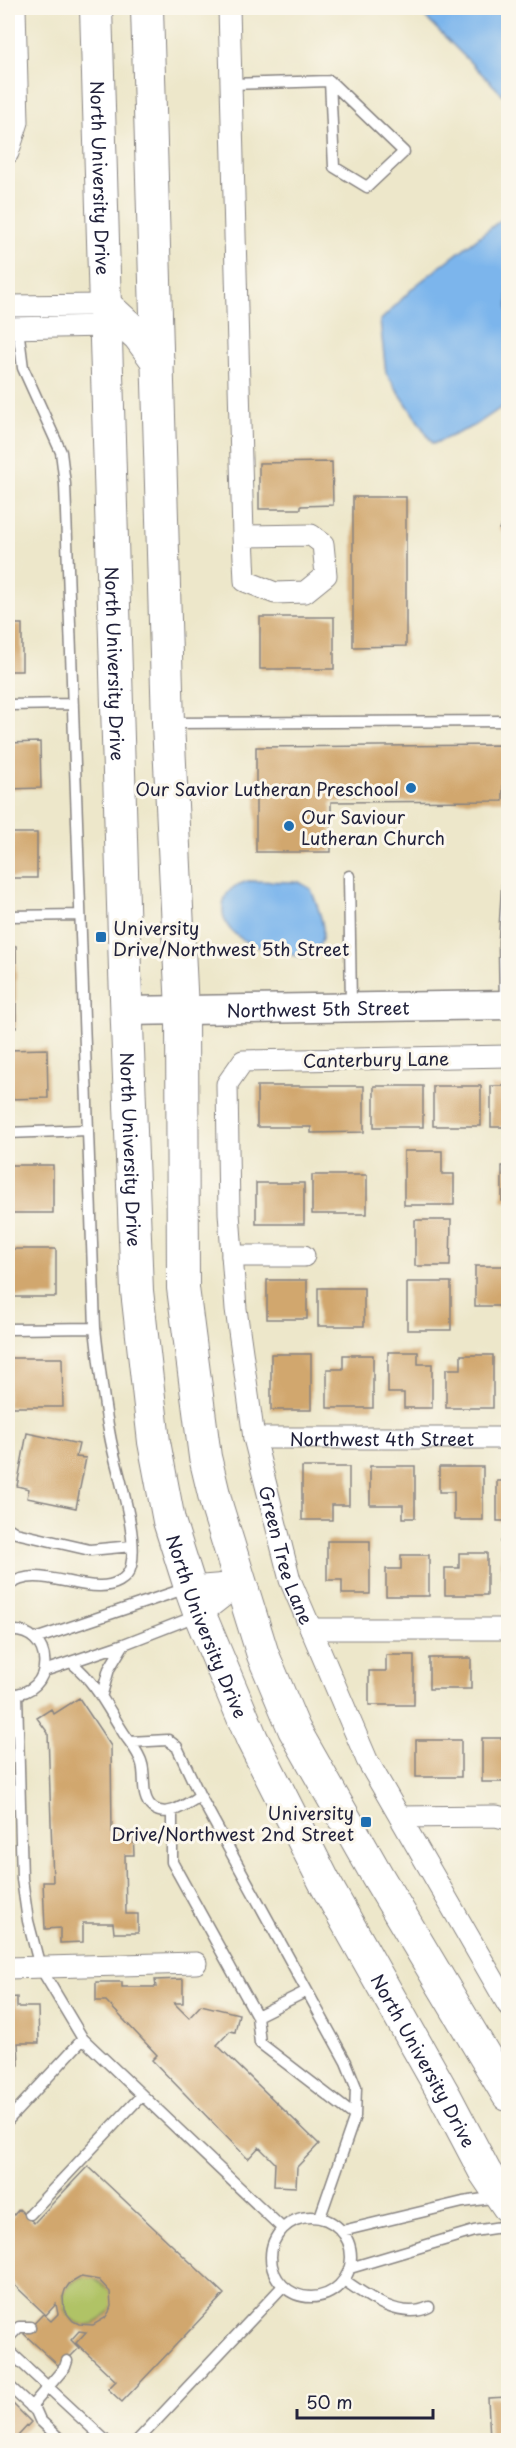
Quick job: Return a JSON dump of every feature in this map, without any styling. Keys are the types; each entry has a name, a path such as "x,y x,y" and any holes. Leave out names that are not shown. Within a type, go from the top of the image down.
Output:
{"main road":[{"name":"North University Drive","path":"96,8 126,1011 139,1312 154,1442 169,1521 195,1601 252,1739 326,1885 445,2096 485,2172 507,2206"},
{"path":"147,8 168,723 182,1010 183,1288 205,1457 217,1507 263,1655 294,1729 378,1877 508,2096"},
{"path":"105,316 139,336 158,362"}],"street":[{"path":"8,153 18,122 15,8"},
{"path":"229,8 243,536"},
{"path":"12,306 105,316 13,328 12,306"},
{"name":"Northwest 5th Street","path":"126,1011 507,1005"},
{"name":"Canterbury Lane","path":"243,1061 508,1056"},
{"name":"Green Tree Lane","path":"243,1061 227,1084 232,1256 236,1310 254,1438 290,1580 367,1760 400,1817 500,1968 508,2005"},
{"path":"232,1256 304,1256"},
{"name":"Northwest 4th Street","path":"254,1438 508,1438"},
{"path":"195,1601 241,1583"},
{"path":"195,1601 241,1583"},
{"path":"311,1629 508,1629"},
{"path":"400,1817 496,1816 508,1819"},
{"path":"8,1968 196,1962"}],"lane":[{"path":"231,84 330,81 404,152 368,188 334,167 330,81"},
{"path":"8,1586 17,1579 32,1576 99,1586 114,1584 125,1578 131,1566 132,1546 110,1435 95,1328 65,484 61,452 23,368 13,328"},
{"path":"8,705 73,704"},
{"path":"168,723 508,721"},
{"path":"507,1005 508,873"},
{"path":"349,876 351,1008"},
{"path":"8,916 80,915"},
{"path":"8,1133 87,1130"},
{"path":"8,1329 95,1328"},
{"path":"8,1528 16,1533 90,1550 132,1546"},
{"path":"35,1640 195,1601"},
{"path":"44,1671 124,1644 195,1601"},
{"path":"8,1631 20,1631 35,1640 44,1654 44,1671 34,1687 12,1694 21,1879 28,1921 40,1967 83,2039 282,2228"},
{"path":"102,1695 109,1669 124,1644"},
{"path":"71,1662 102,1695 130,1742 142,1766 145,1797 148,1803 158,1810 172,1811 200,1796"},
{"path":"130,1742 168,1740 177,1747 200,1796 346,2062 356,2087 355,2116 320,2217"},
{"path":"172,1811 172,1862 257,2016 260,2043 355,2116"},
{"path":"257,2016 307,1991"},
{"path":"8,2120 83,2039"},
{"path":"30,2214 142,2095"},
{"path":"342,2231 463,2202 507,2206"},
{"path":"350,2268 474,2230 507,2206"},
{"path":"306,2216 320,2217 332,2222 342,2231 351,2248 350,2268 344,2280 329,2293 320,2296 300,2296 283,2286 275,2276 270,2263 270,2250 274,2238 293,2220 306,2216"},
{"path":"344,2280 384,2306 419,2312 429,2307"},
{"path":"138,2440 283,2286"},
{"path":"8,2338 19,2328 30,2328"},
{"path":"8,2350 105,2440"},
{"path":"31,2407 65,2367 66,2361"},
{"path":"8,2385 61,2440"}],"green space":[{"path":"81,2277 97,2280 108,2289 112,2296 112,2305 108,2312 94,2324 84,2325 75,2322 64,2308 65,2292"}],"water":[{"path":"426,8 508,8 508,100 424,16"},
{"path":"508,211 508,403 474,426 433,444 386,373 380,321 415,286 506,216"},
{"path":"248,881 299,882 311,889 323,927 320,944 314,951 304,957 264,949 238,936 228,927 223,915 225,897 233,888"}],"building":[{"path":"332,462 333,505 301,506 301,509 259,509 259,463"},
{"path":"353,497 406,497 406,646 353,647"},
{"path":"508,517 508,537 499,529"},
{"path":"260,617 334,617 334,669 260,669"},
{"path":"8,624 22,624 22,671 8,671"},
{"path":"40,742 41,788 8,789 8,743"},
{"path":"503,745 503,801 331,802 331,852 256,852 256,747"},
{"path":"8,833 37,833 37,878 8,878"},
{"path":"8,946 16,946 16,1028 8,1028"},
{"path":"47,1049 48,1098 8,1099 8,1050"},
{"path":"257,1086 364,1086 364,1132 311,1133 311,1127 257,1127"},
{"path":"374,1086 423,1086 423,1127 374,1127"},
{"path":"433,1086 481,1086 481,1126 433,1126"},
{"path":"491,1086 508,1086 508,1127 491,1127"},
{"path":"404,1151 442,1151 442,1174 454,1174 454,1205 404,1205"},
{"path":"8,1165 53,1165 53,1213 8,1213"},
{"path":"502,1166 508,1166 508,1201 502,1201"},
{"path":"312,1175 367,1175 367,1214 312,1214"},
{"path":"256,1183 304,1183 304,1224 256,1224"},
{"path":"415,1220 451,1220 450,1266 415,1266"},
{"path":"8,1249 56,1249 56,1297 8,1297"},
{"path":"475,1266 508,1266 508,1306 475,1306"},
{"path":"267,1280 307,1280 307,1319 267,1319"},
{"path":"407,1282 451,1282 451,1330 407,1330"},
{"path":"318,1288 364,1288 364,1326 318,1326"},
{"path":"388,1352 418,1352 418,1364 432,1364 432,1408 404,1408 404,1393 388,1393"},
{"path":"271,1354 311,1354 311,1410 271,1410"},
{"path":"343,1355 373,1355 373,1408 327,1408 327,1369 343,1369"},
{"path":"461,1355 493,1355 493,1408 446,1408 446,1369 461,1369"},
{"path":"8,1358 62,1358 63,1407 8,1407"},
{"path":"27,1433 79,1444 76,1457 86,1458 76,1508 27,1498 29,1489 17,1486"},
{"path":"370,1466 415,1466 415,1518 403,1518 403,1505 370,1505"},
{"path":"302,1467 349,1467 349,1505 332,1505 332,1520 302,1520"},
{"path":"439,1467 483,1467 483,1520 454,1520 454,1492 439,1492"},
{"path":"497,1481 508,1481 508,1521 497,1521"},
{"path":"327,1541 370,1541 370,1594 342,1594 342,1580 327,1580"},
{"path":"501,1541 508,1541 508,1577 501,1577"},
{"path":"459,1553 487,1553 487,1595 445,1595 445,1568 459,1568"},
{"path":"401,1555 429,1555 429,1596 386,1596 386,1569 401,1569"},
{"path":"386,1655 414,1655 414,1705 369,1705 369,1671 386,1671"},
{"path":"429,1658 471,1658 471,1689 429,1689"},
{"path":"79,1698 111,1746 112,1833 133,1832 134,1855 125,1855 126,1914 138,1914 138,1933 114,1933 113,1923 83,1923 83,1942 60,1943 60,1928 45,1929 43,1882 53,1882 48,1733 37,1718 51,1709 54,1714"},
{"path":"482,1738 508,1738 508,1782 482,1782"},
{"path":"416,1740 461,1740 461,1777 416,1777"},
{"path":"183,1979 183,2003 174,2003 189,2018 201,2005 239,2014 235,2032 230,2031 217,2045 319,2144 297,2167 296,2187 274,2186 275,2163 259,2147 248,2159 152,2060 157,2055 106,2001 96,2001 96,1982 122,1982 122,1987 156,1987 155,1980"},
{"path":"17,1997 17,2007 38,2007 39,2043 18,2043 19,2065 8,2065 8,1998"},
{"path":"88,2166 224,2294 122,2402 108,2389 116,2381 76,2343 86,2332 79,2331 71,2340 79,2348 60,2367 24,2334 43,2314 51,2321 58,2314 56,2304 46,2315 8,2279 8,2222 19,2209 34,2223","holes":["81,2277 99,2280 110,2292 109,2312 105,2318 93,2325 73,2321 64,2310 65,2290 69,2284"]},
{"path":"508,2397 508,2440 490,2440 488,2398"},
{"path":"8,2399 31,2422 18,2436 23,2440 8,2440"}],"place":[{"name":"Our Savior Lutheran Preschool","path":"411,788"},
{"name":"Our Saviour Lutheran Church","path":"289,826"},
{"name":"University Drive/Northwest 5th Street","path":"101,937"},
{"name":"University Drive/Northwest 2nd Street","path":"366,1822"}]}
